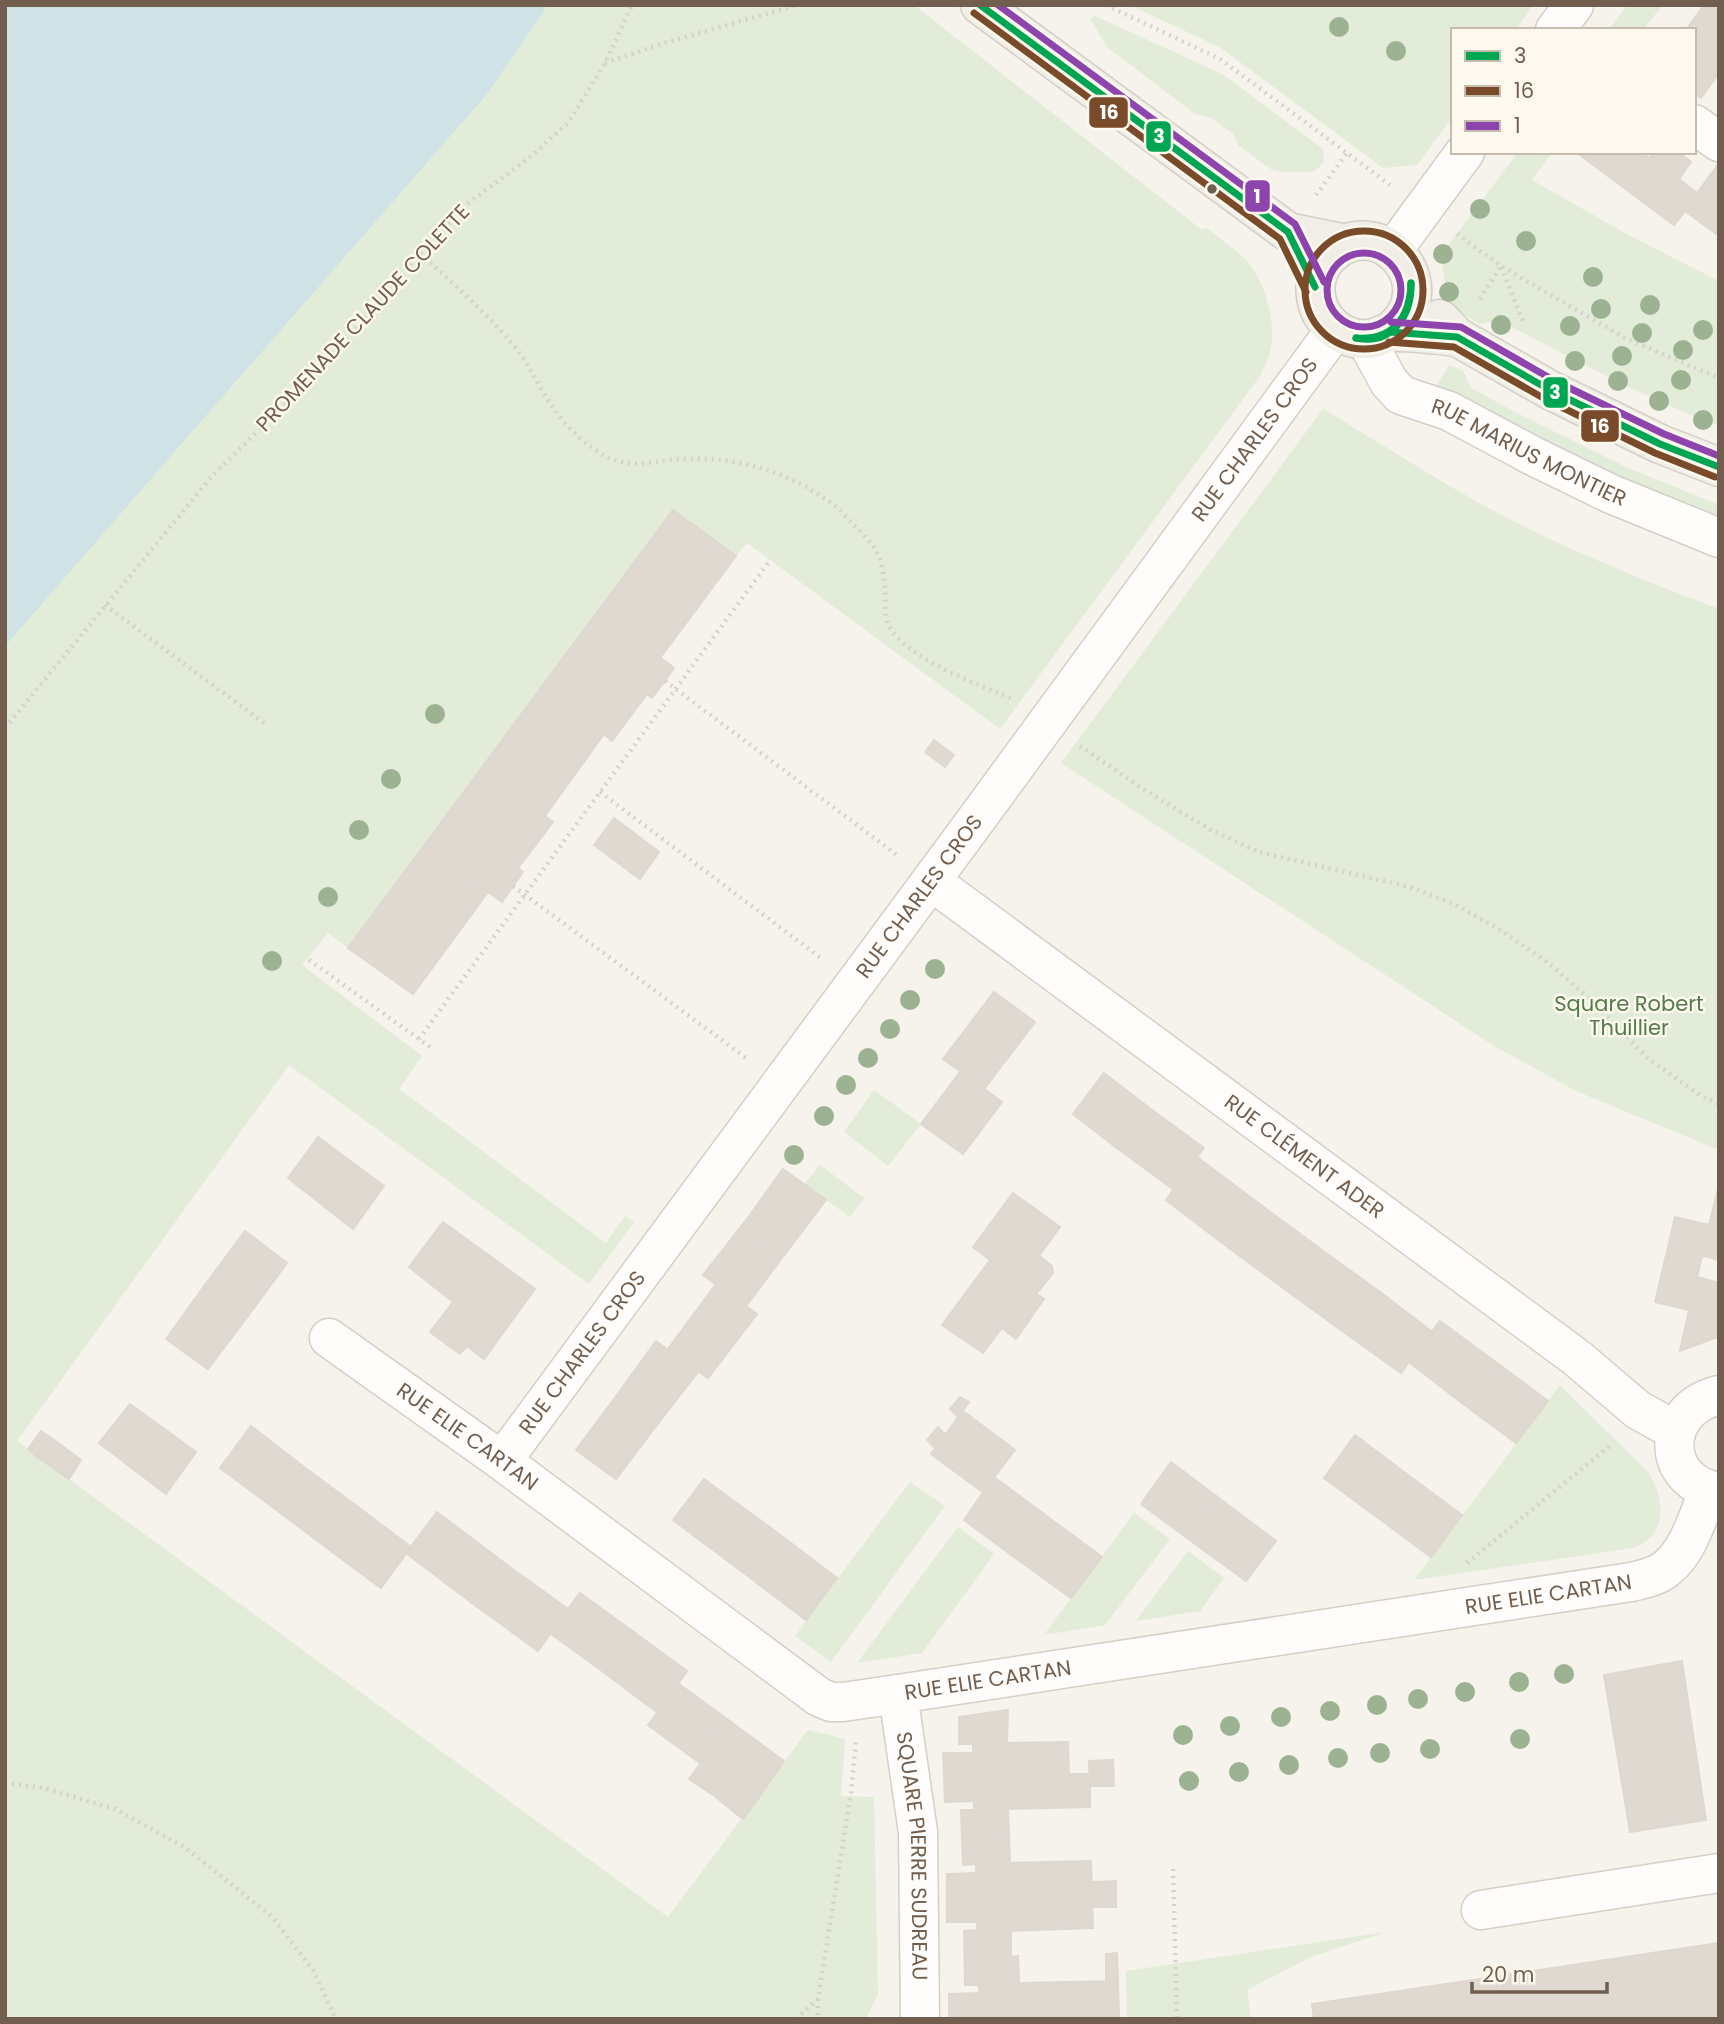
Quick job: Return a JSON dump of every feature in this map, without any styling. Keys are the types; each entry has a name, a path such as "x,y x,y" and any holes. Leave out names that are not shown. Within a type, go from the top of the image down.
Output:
{"main road":[{"path":"980,5 1288,232 1347,244 1371,241 1393,250 1408,269 1412,281 1413,293 1407,315 1364,334"},
{"path":"1288,232 1315,287 1317,304 1324,318 1364,334 1457,337"},
{"path":"1315,287 1324,261 1347,244"},
{"path":"1413,293 1457,337 1550,390 1660,444 1719,467"}],"street":[{"path":"1557,28 1574,5"},
{"path":"1696,125 1719,142"},
{"path":"1393,250 1464,154"},
{"name":"RUE MARIUS MONTIER","path":"1364,334 1388,382 1401,395 1449,411 1611,495 1719,538"},
{"name":"RUE CHARLES CROS","path":"502,1461 1048,723 1364,334"},
{"name":"RUE CLÉMENT ADER","path":"931,881 1577,1358 1638,1410 1676,1431"},
{"name":"RUE ELIE CARTAN","path":"330,1338 502,1461 819,1697 831,1702 859,1700 1631,1583 1652,1577 1667,1568 1680,1553 1714,1491"},
{"path":"1714,1491 1696,1484 1685,1474 1674,1446 1682,1417 1692,1406 1705,1398 1719,1395"},
{"name":"SQUARE PIERRE SUDREAU","path":"898,1694 919,1832 920,2019"},
{"path":"1481,1910 1719,1873"}],"path":[{"name":"PROMENADE CLAUDE COLETTE","path":"5,728 213,475 316,375 420,253 467,204 529,158 568,123 605,63 632,5"},
{"path":"605,63 797,5"},
{"path":"1106,5 1220,59 1501,266 1625,338 1719,377"},
{"path":"420,253 496,325 527,360 559,417 589,445 617,461 639,464 712,458 754,466 793,479 832,503 875,545 883,564 887,622 901,641 933,663 1024,704 1146,791 1211,830 1259,852 1410,887 1454,904 1499,929 1547,962 1588,997 1649,1059 1701,1096 1719,1104"},
{"path":"419,1039 768,563"},
{"path":"105,605 268,726"},
{"path":"665,681 931,881"},
{"path":"600,792 856,983"},
{"path":"513,886 781,1084"},
{"path":"309,960 430,1047"},
{"path":"1424,1614 1454,1575 1615,1441 1638,1410"},
{"path":"818,2019 818,1999 851,1793 859,1700"},
{"path":"5,1783 44,1788 116,1809 186,1848 272,1917 313,1970 336,2019"},
{"path":"1173,1869 1177,2019"},
{"path":"796,2019 818,1999"}],"green space":[{"path":"548,5 914,5 1202,230 1205,227 1244,258 1258,279 1268,304 1272,331 1268,358 1260,376 1000,729 747,543 736,556 673,510 348,948 328,933 302,965 422,1056 399,1089 606,1243 625,1216 634,1222 589,1284 289,1065 17,1441 668,1917 808,1730 845,1739 841,1796 874,1797 878,1994 866,2019 5,2019 5,645 488,93"},
{"path":"1130,5 1533,5 1517,28 1451,28 1451,119 1417,165 1383,168 1221,48"},
{"path":"1627,5 1661,7 1645,28 1610,28"},
{"path":"1095,16 1224,75 1323,149 1324,162 1314,172 1272,170 1238,145 1233,134 1211,118 1195,114 1108,48 1090,19"},
{"path":"1517,154 1551,154 1532,180 1634,238 1719,281 1719,426 1635,390 1499,320 1480,324 1448,305 1441,255"},
{"path":"1449,365 1463,371 1471,388 1513,411 1628,468 1719,505 1719,526 1432,393"},
{"name":"Square Robert Thuillier","path":"1323,409 1443,482 1517,523 1592,558 1719,609 1719,1150 1576,1091 1494,1046 1061,763"},
{"path":"874,1090 921,1124 888,1166 844,1132"},
{"path":"820,1165 864,1198 850,1217 804,1184"},
{"path":"1560,1385 1648,1472 1660,1505 1658,1526 1653,1535 1633,1548 1414,1580"},
{"path":"910,1482 945,1506 831,1662 795,1636"},
{"path":"1134,1513 1170,1539 1105,1625 1044,1635"},
{"path":"958,1527 994,1554 922,1653 857,1663"},
{"path":"1188,1551 1224,1578 1200,1611 1136,1621"},
{"path":"1386,1932 1311,1957 1247,1990 1251,2019 1127,2019 1126,1971"}],"shaded area":[{"path":"5,5 548,5 488,93 5,646"}],"building":[{"path":"1704,5 1719,5 1719,73 1701,98 1696,94 1696,28 1687,28"},
{"path":"1579,154 1644,154 1649,158 1652,154 1681,154 1691,162 1679,179 1697,193 1717,166 1719,236 1685,211 1674,225"},
{"path":"673,510 736,556 660,658 653,652 631,682 647,694 612,741 604,734 545,816 553,822 518,868 502,856 480,886 488,892 413,994 348,948"},
{"path":"653,652 674,668 652,698 631,682"},
{"path":"934,740 954,755 945,767 925,752"},
{"path":"614,818 659,852 640,879 594,845"},
{"path":"502,856 523,872 502,902 480,886"},
{"path":"994,992 1035,1022 985,1088 943,1059"},
{"path":"960,1072 1002,1102 963,1154 921,1124"},
{"path":"1104,1073 1148,1107 1117,1148 1073,1114"},
{"path":"1148,1107 1204,1148 1173,1189 1117,1148"},
{"path":"318,1137 384,1186 353,1229 288,1178"},
{"path":"1197,1157 1261,1205 1229,1248 1166,1200"},
{"path":"783,1169 826,1200 785,1254 744,1223"},
{"path":"1719,1185 1719,1260 1668,1247 1675,1217 1709,1225"},
{"path":"1013,1193 1060,1227 1020,1282 973,1247"},
{"path":"1261,1205 1326,1253 1294,1296 1229,1248"},
{"path":"443,1222 535,1289 484,1359 467,1346 460,1354 430,1332 453,1302 409,1267"},
{"path":"744,1223 785,1254 746,1306 703,1275"},
{"path":"245,1231 287,1263 248,1316 205,1285"},
{"path":"1668,1247 1702,1256 1697,1277 1719,1283 1717,1337 1680,1351 1689,1310 1655,1302"},
{"path":"1326,1253 1380,1292 1348,1335 1294,1296"},
{"path":"1039,1256 1052,1266 1053,1273 1036,1294 1020,1282"},
{"path":"990,1260 1044,1299 1016,1339 1002,1328 983,1353 942,1325"},
{"path":"716,1284 757,1314 708,1378 668,1349"},
{"path":"205,1285 248,1316 208,1369 166,1339"},
{"path":"1380,1292 1431,1331 1401,1373 1348,1335"},
{"path":"1440,1321 1493,1360 1462,1403 1409,1362"},
{"path":"656,1341 698,1372 656,1426 617,1395"},
{"path":"1493,1360 1548,1401 1516,1443 1462,1403"},
{"path":"617,1395 656,1426 616,1479 576,1450"},
{"path":"960,1397 969,1402 958,1417 950,1409"},
{"path":"130,1404 196,1452 166,1494 99,1443"},
{"path":"963,1411 1015,1450 983,1492 931,1454"},
{"path":"251,1426 304,1467 274,1508 220,1468"},
{"path":"938,1427 945,1434 935,1448 927,1440"},
{"path":"41,1431 50,1437 36,1456 28,1449"},
{"path":"1355,1435 1408,1475 1377,1517 1324,1478"},
{"path":"50,1437 81,1460 69,1479 36,1456"},
{"path":"1171,1462 1224,1502 1194,1543 1141,1504"},
{"path":"304,1467 358,1507 327,1548 274,1508"},
{"path":"1408,1475 1462,1515 1431,1557 1377,1517"},
{"path":"994,1477 1048,1517 1017,1559 964,1520"},
{"path":"704,1479 771,1528 740,1570 673,1520"},
{"path":"1224,1502 1276,1541 1246,1581 1194,1543"},
{"path":"358,1507 411,1547 381,1588 327,1548"},
{"path":"437,1512 503,1562 472,1603 406,1553"},
{"path":"1048,1517 1102,1557 1071,1598 1017,1559"},
{"path":"771,1528 837,1578 806,1620 740,1570"},
{"path":"503,1562 568,1609 538,1651 472,1603"},
{"path":"580,1593 635,1633 605,1673 550,1633"},
{"path":"635,1633 687,1671 658,1713 605,1673"},
{"path":"1682,1661 1706,1820 1630,1832 1604,1675"},
{"path":"679,1684 731,1722 700,1763 648,1725"},
{"path":"1008,1710 1007,1743 1068,1742 1069,1774 1089,1774 1090,1786 1090,1807 1008,1809 1010,1863 1091,1861 1093,1928 1011,1931 1011,1957 1018,1956 1019,1983 1118,1981 1119,2019 949,2019 949,1994 979,1993 979,1985 965,1985 964,1931 977,1930 977,1922 947,1922 947,1874 976,1873 976,1864 963,1865 961,1810 974,1810 974,1801 945,1802 943,1753 973,1753 973,1744 959,1744 959,1717"},
{"path":"731,1722 784,1761 755,1803 727,1784 716,1797 689,1779"},
{"path":"1113,1760 1114,1786 1090,1786 1089,1761"},
{"path":"727,1784 755,1803 743,1819 716,1797"},
{"path":"1116,1881 1116,1907 1092,1907 1091,1882"},
{"path":"1719,1943 1719,2019 1314,2019 1312,2004"},
{"path":"1117,1953 1118,1981 1106,1982 1106,1954"}],"transit line":[{"name":"3","path":"980,5 1288,232 1315,287"},
{"name":"1","path":"998,5 1295,224 1324,282"},
{"name":"16","path":"974,13 1280,239 1306,292"},
{"name":"16","path":"1364,231 1387,235 1406,248 1419,267 1423,290 1419,313 1406,332 1387,345 1364,349 1341,345 1322,332 1309,313 1305,290 1309,267 1322,248 1341,235 1364,231"},
{"name":"1","path":"1357,253 1371,253 1385,259 1395,269 1401,290 1399,304 1385,321 1371,327 1357,327 1343,321 1333,311 1327,297 1327,283 1333,269 1343,259 1357,253"},
{"name":"3","path":"1356,338 1380,335 1397,324 1407,306 1411,283"},
{"name":"3","path":"1356,338 1380,337 1397,326 1408,306 1411,283"},
{"name":"1","path":"1391,322 1461,327 1555,381 1664,434 1719,456"},
{"name":"3","path":"1390,332 1457,337 1550,390 1660,444 1719,467"},
{"name":"16","path":"1389,342 1454,347 1545,399 1655,453 1715,477"}]}
